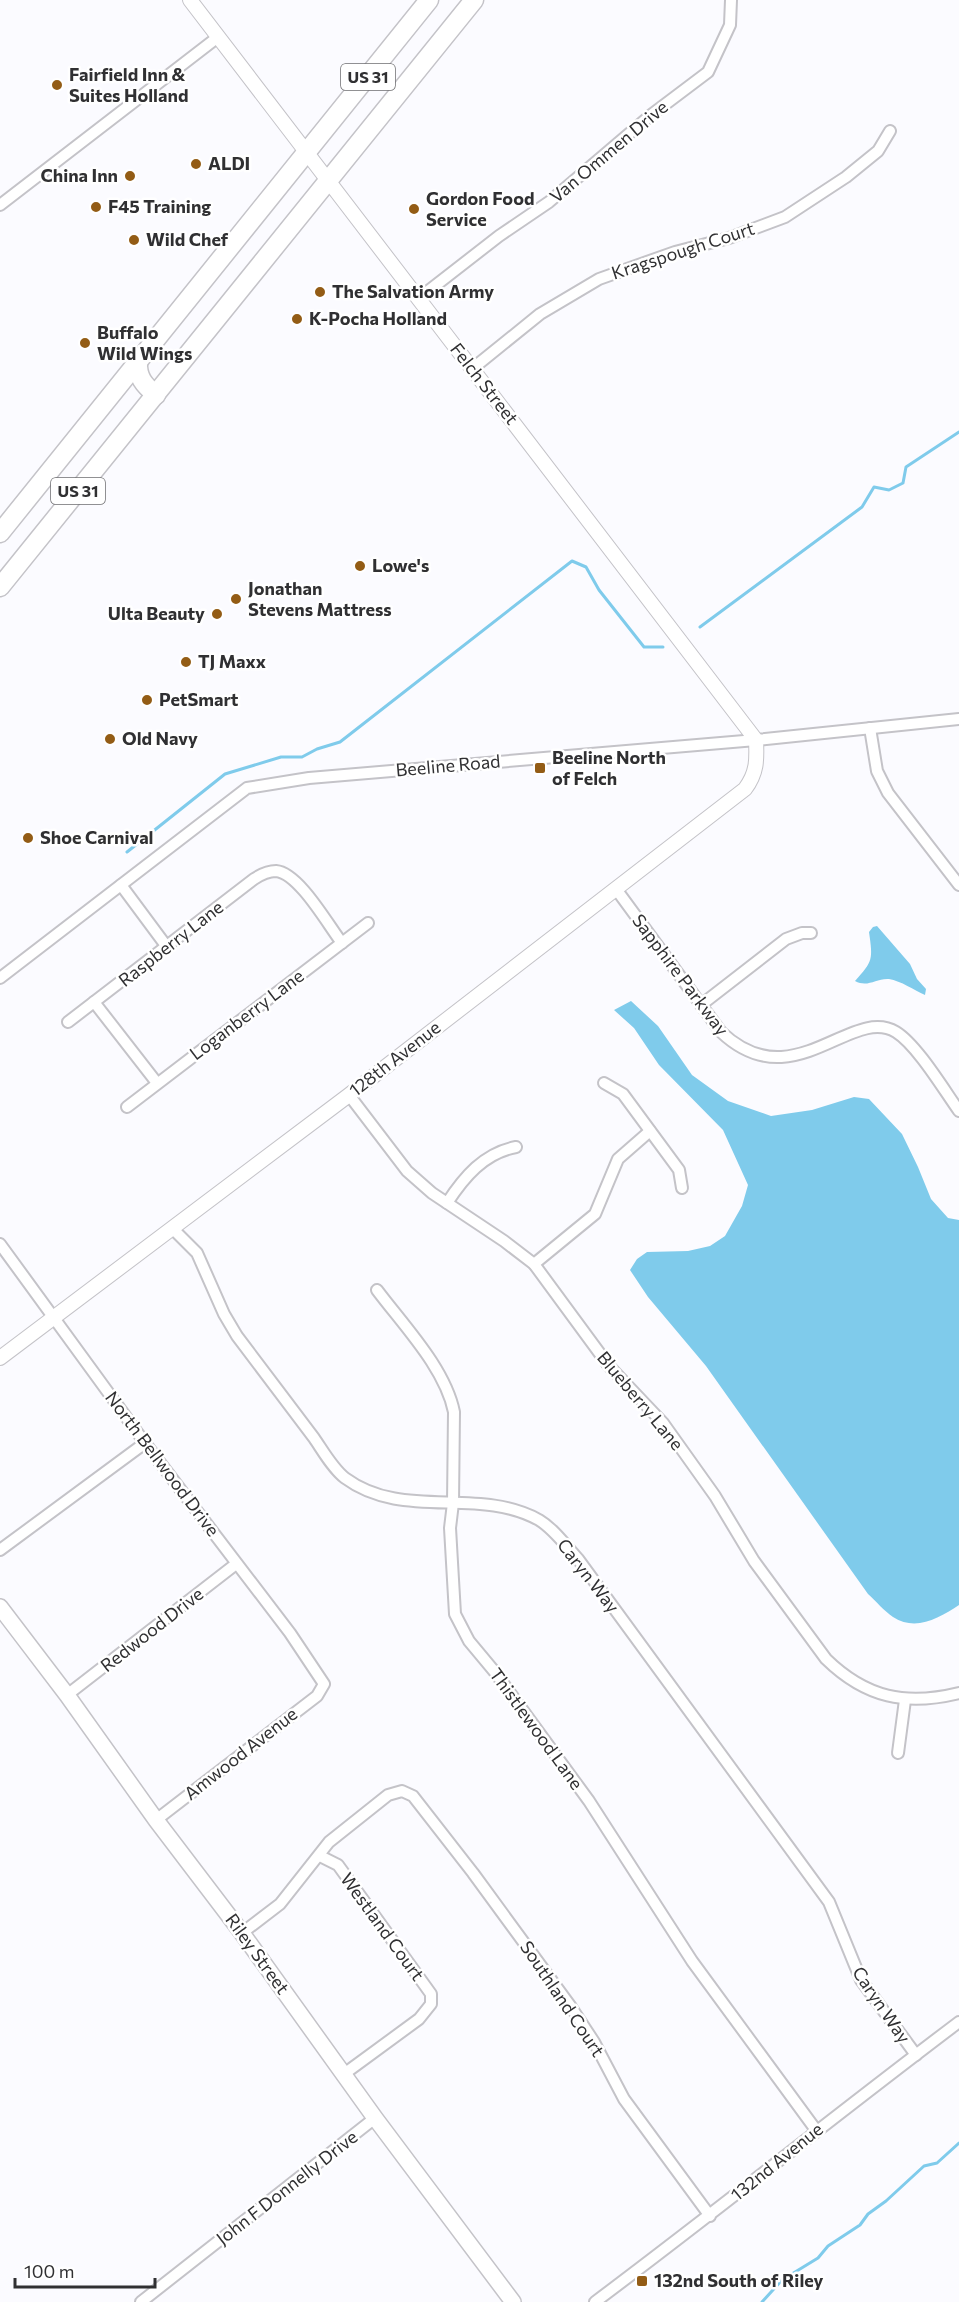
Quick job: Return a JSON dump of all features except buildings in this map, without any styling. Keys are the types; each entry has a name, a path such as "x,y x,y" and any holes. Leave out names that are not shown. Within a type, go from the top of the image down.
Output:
{"highway":[{"name":"US 31","path":"0,532 429,0"},
{"name":"US 31","path":"0,587 474,0"},
{"path":"138,362 141,381 156,395"}],"main road":[{"name":"Riley Street","path":"0,1607 513,2302"}],"street":[{"name":"Felch Street","path":"190,0 756,740"},
{"name":"Van Ommen Drive","path":"418,299 499,236 549,202 651,115 708,72 730,25 731,0"},
{"path":"0,204 218,37"},
{"name":"Kragspough Court","path":"472,369 540,314 599,279 675,252 729,238 785,217 846,177 878,151 890,131"},
{"name":"Beeline Road","path":"0,978 247,788 309,778 756,740 959,719"},
{"path":"870,728 877,771 888,793 959,885"},
{"name":"128th Avenue","path":"0,1358 349,1095 745,789 753,778 757,765 756,740"},
{"name":"Raspberry Lane","path":"68,1022 254,879 268,872 285,873 299,885 342,943"},
{"path":"121,885 167,947"},
{"name":"Sapphire Parkway","path":"616,889 721,1032 730,1041 750,1052 782,1057 798,1055 830,1044 870,1026 889,1029 898,1033 911,1047 959,1111"},
{"name":"Loganberry Lane","path":"127,1107 368,923"},
{"path":"701,1005 786,939 802,933 811,933"},
{"path":"94,1002 157,1083"},
{"path":"604,1083 623,1094 680,1170 682,1188"},
{"name":"Blueberry Lane","path":"349,1095 407,1171 432,1193 534,1264 609,1366 663,1423 715,1496 759,1569 825,1659 836,1670 868,1689 905,1700 926,1700 959,1693"},
{"path":"534,1264 595,1214 618,1159 650,1131"},
{"path":"447,1203 462,1179 494,1154 516,1147"},
{"name":"Caryn Way","path":"172,1228 197,1253 224,1314 237,1336 343,1477 383,1498 438,1504 489,1505 520,1512 541,1521 559,1537 578,1559 829,1902 861,1980 916,2055"},
{"name":"North Bellwood Drive","path":"0,1244 145,1443 290,1633 324,1684"},
{"name":"Thistlewood Lane","path":"377,1290 436,1370 451,1398 454,1412 453,1503 450,1528 455,1614 470,1641 589,1801 692,1961 816,2130"},
{"path":"0,1551 119,1460 145,1443"},
{"name":"Redwood Drive","path":"67,1695 236,1564"},
{"name":"Amwood Avenue","path":"156,1820 316,1696 324,1684"},
{"path":"898,1753 905,1700"},
{"name":"Southland Court","path":"320,1856 330,1842 388,1795 402,1791 413,1796 571,2007 594,2042 624,2099 710,2216"},
{"path":"242,1933 280,1904 320,1856"},
{"name":"Westland Court","path":"320,1856 338,1865 431,1994 431,2004 419,2019 344,2074"},
{"name":"132nd Avenue","path":"595,2302 710,2216 816,2130 959,2022"},
{"name":"John F Donnelly Drive","path":"141,2302 375,2118"}],"water":[{"path":"877,926 910,964 917,979 926,989 925,995 889,979 864,984 855,981 870,960 869,932"},
{"path":"631,1001 658,1026 692,1075 728,1101 771,1116 812,1110 854,1097 869,1099 902,1134 931,1199 948,1218 959,1220 959,1605 927,1622 910,1623 893,1617 868,1594 706,1366 648,1297 630,1270 637,1259 647,1252 688,1251 710,1246 725,1236 742,1206 748,1185 723,1130 659,1065 634,1028 614,1010"}],"waterway":[{"path":"700,627 862,507 874,487 889,490 903,483 906,467 959,432"},
{"path":"127,852 225,774 281,757 302,757 317,749 340,742 572,561 586,567 599,590 644,647 663,647"},
{"path":"762,2302 782,2280 818,2258 828,2246 860,2225 868,2214 886,2201 924,2166 937,2163 959,2143"}],"place":[{"name":"Fairfield Inn & Suites Holland","path":"57,85"},
{"name":"ALDI","path":"196,164"},
{"name":"China Inn","path":"130,176"},
{"name":"F45 Training","path":"96,207"},
{"name":"Gordon Food Service","path":"414,209"},
{"name":"Wild Chef","path":"134,240"},
{"name":"The Salvation Army","path":"320,292"},
{"name":"K-Pocha Holland","path":"297,319"},
{"name":"Buffalo Wild Wings","path":"85,343"},
{"name":"Lowe's","path":"360,566"},
{"name":"Jonathan Stevens Mattress","path":"236,599"},
{"name":"Ulta Beauty","path":"217,614"},
{"name":"TJ Maxx","path":"186,662"},
{"name":"PetSmart","path":"147,700"},
{"name":"Old Navy","path":"110,739"},
{"name":"Beeline North of Felch","path":"540,768"},
{"name":"Shoe Carnival","path":"28,838"},
{"name":"132nd South of Riley","path":"642,2281"}]}
